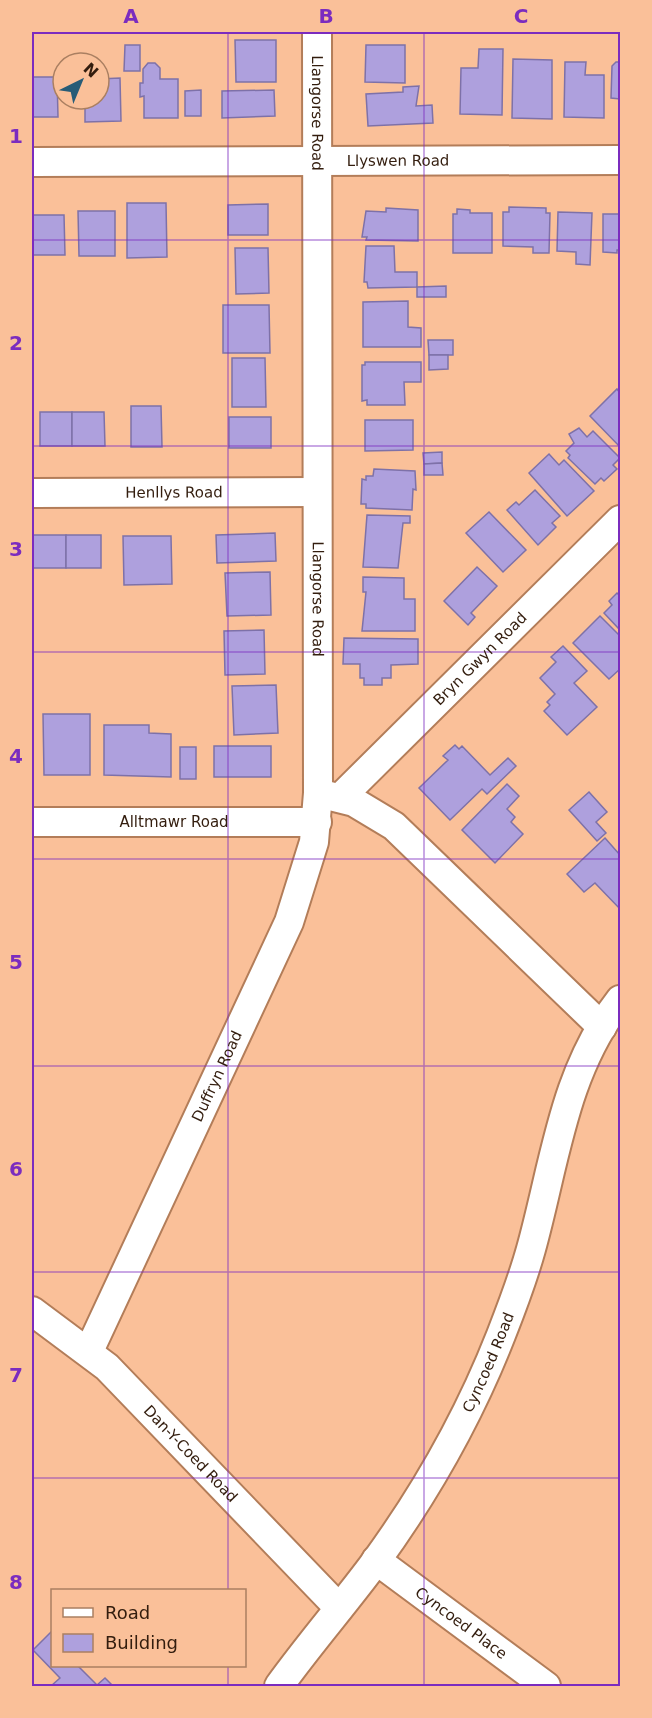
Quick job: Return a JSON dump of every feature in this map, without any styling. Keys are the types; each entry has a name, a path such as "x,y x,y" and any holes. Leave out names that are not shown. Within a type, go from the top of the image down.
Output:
{"street":[{"name":"Llangorse Road","path":"317,32 317,492 330,795"},
{"name":"Llyswen Road","path":"32,162 621,160"},
{"name":"Henllys Road","path":"32,493 317,492"},
{"name":"Bryn Gwyn Road","path":"330,795 621,520"},
{"name":"Duffryn Road","path":"88,1351 274,958 303,883 317,822 330,795"},
{"path":"330,795 377,814 394,826 602,1027"},
{"name":"Alltmawr Road","path":"32,822 317,822"},
{"name":"Cyncoed Road","path":"279,1686 376,1560 404,1519 457,1429 500,1337 531,1250 566,1106 579,1070 602,1027 621,1000"},
{"name":"Dan-Y-Coed Road","path":"32,1311 88,1351 339,1608"},
{"name":"Cyncoed Place","path":"376,1560 546,1686"}],"building":[{"path":"235,40 276,40 276,82 236,82"},
{"path":"125,45 140,45 140,71 124,71"},
{"path":"366,45 405,45 405,83 365,82"},
{"path":"479,49 503,49 502,115 460,114 461,68 478,68"},
{"path":"513,59 552,60 552,119 512,118"},
{"path":"565,62 586,62 585,75 604,75 604,118 564,117"},
{"path":"620,62 620,99 611,98 612,66"},
{"path":"148,63 155,63 160,68 160,79 178,79 178,118 144,118 144,96 140,97 140,83 143,83 143,69"},
{"path":"32,77 51,77 51,111 58,111 58,117 32,117"},
{"path":"111,78 120,78 121,121 85,122 85,111 111,111"},
{"path":"419,86 416,106 432,105 433,123 368,126 366,94 403,92 403,87"},
{"path":"201,90 201,116 185,116 185,91"},
{"path":"274,90 275,116 222,118 222,91"},
{"path":"127,203 166,203 167,257 127,258"},
{"path":"268,204 268,235 228,235 228,205"},
{"path":"509,207 546,208 546,213 550,213 549,253 533,253 533,247 503,246 503,212 509,212"},
{"path":"386,208 418,210 418,241 366,240 367,237 362,237 366,211 386,212"},
{"path":"457,209 470,210 470,213 492,213 492,253 453,253 453,214 457,214"},
{"path":"78,211 115,211 115,256 79,256"},
{"path":"558,212 592,213 590,265 576,264 576,252 557,251"},
{"path":"603,214 620,214 620,250 617,250 617,253 603,252"},
{"path":"33,215 64,215 65,255 33,255"},
{"path":"366,246 394,246 395,272 417,272 417,287 368,288 367,282 364,282"},
{"path":"235,248 268,248 269,293 236,294"},
{"path":"446,286 446,297 417,297 417,287"},
{"path":"408,301 408,327 421,328 421,347 363,347 363,302"},
{"path":"223,305 269,305 270,353 223,353"},
{"path":"428,340 453,340 453,355 429,355"},
{"path":"429,355 448,355 448,369 429,370"},
{"path":"232,358 265,358 266,407 232,407"},
{"path":"365,362 421,362 421,382 404,382 405,405 367,405 367,400 362,401 362,365 365,365"},
{"path":"617,389 620,393 620,447 590,416"},
{"path":"131,406 161,406 162,447 131,447"},
{"path":"40,412 72,412 72,446 40,446"},
{"path":"72,412 104,412 105,446 72,446"},
{"path":"229,417 271,417 271,448 229,448"},
{"path":"365,420 413,420 413,450 365,451"},
{"path":"579,428 587,437 593,431 620,458 613,465 617,469 604,481 601,478 595,484 568,458 570,455 566,451 574,443 569,434"},
{"path":"442,452 442,463 424,464 423,453"},
{"path":"549,454 559,465 564,460 594,491 567,516 529,473"},
{"path":"442,463 443,475 424,475 424,464"},
{"path":"374,469 415,471 416,490 413,489 412,510 366,508 366,504 361,504 362,479 366,480 366,476 373,476"},
{"path":"535,490 560,516 552,523 556,527 538,545 507,510 516,502 519,505"},
{"path":"489,512 526,550 503,572 466,533"},
{"path":"367,515 410,516 410,523 403,523 398,568 363,567"},
{"path":"275,533 276,561 217,563 216,535"},
{"path":"32,535 66,535 66,568 32,568"},
{"path":"66,535 101,535 101,568 66,568"},
{"path":"123,536 171,536 172,584 124,585"},
{"path":"477,567 497,586 471,613 475,617 468,625 444,601"},
{"path":"270,572 271,615 227,616 225,573"},
{"path":"363,577 404,578 404,599 415,599 415,631 362,631 366,592 363,592"},
{"path":"617,593 620,596 620,630 604,613 612,605 609,601"},
{"path":"600,616 620,636 620,669 609,679 573,643"},
{"path":"264,630 265,674 225,675 224,631"},
{"path":"344,638 418,639 418,664 391,665 391,678 382,678 382,685 364,685 364,678 360,678 360,664 343,664"},
{"path":"563,646 587,671 574,683 597,707 567,735 544,711 550,705 547,702 555,694 540,678 556,662 551,657"},
{"path":"276,685 278,733 234,735 232,686"},
{"path":"43,714 90,714 90,775 44,775"},
{"path":"104,725 149,725 149,733 171,734 171,777 104,775"},
{"path":"455,745 459,749 462,746 490,775 508,758 516,766 487,794 482,789 450,820 419,788 448,760 443,756"},
{"path":"214,746 271,746 271,777 214,777"},
{"path":"180,747 196,747 196,779 180,779"},
{"path":"507,784 519,796 507,809 515,817 511,822 523,834 495,863 462,830"},
{"path":"589,792 607,812 596,822 606,833 597,841 569,810"},
{"path":"605,838 620,855 620,909 595,883 584,892 567,874"},
{"path":"51,1632 51,1667 79,1667 97,1685 105,1678 113,1686 51,1686 60,1678 33,1650"}]}
